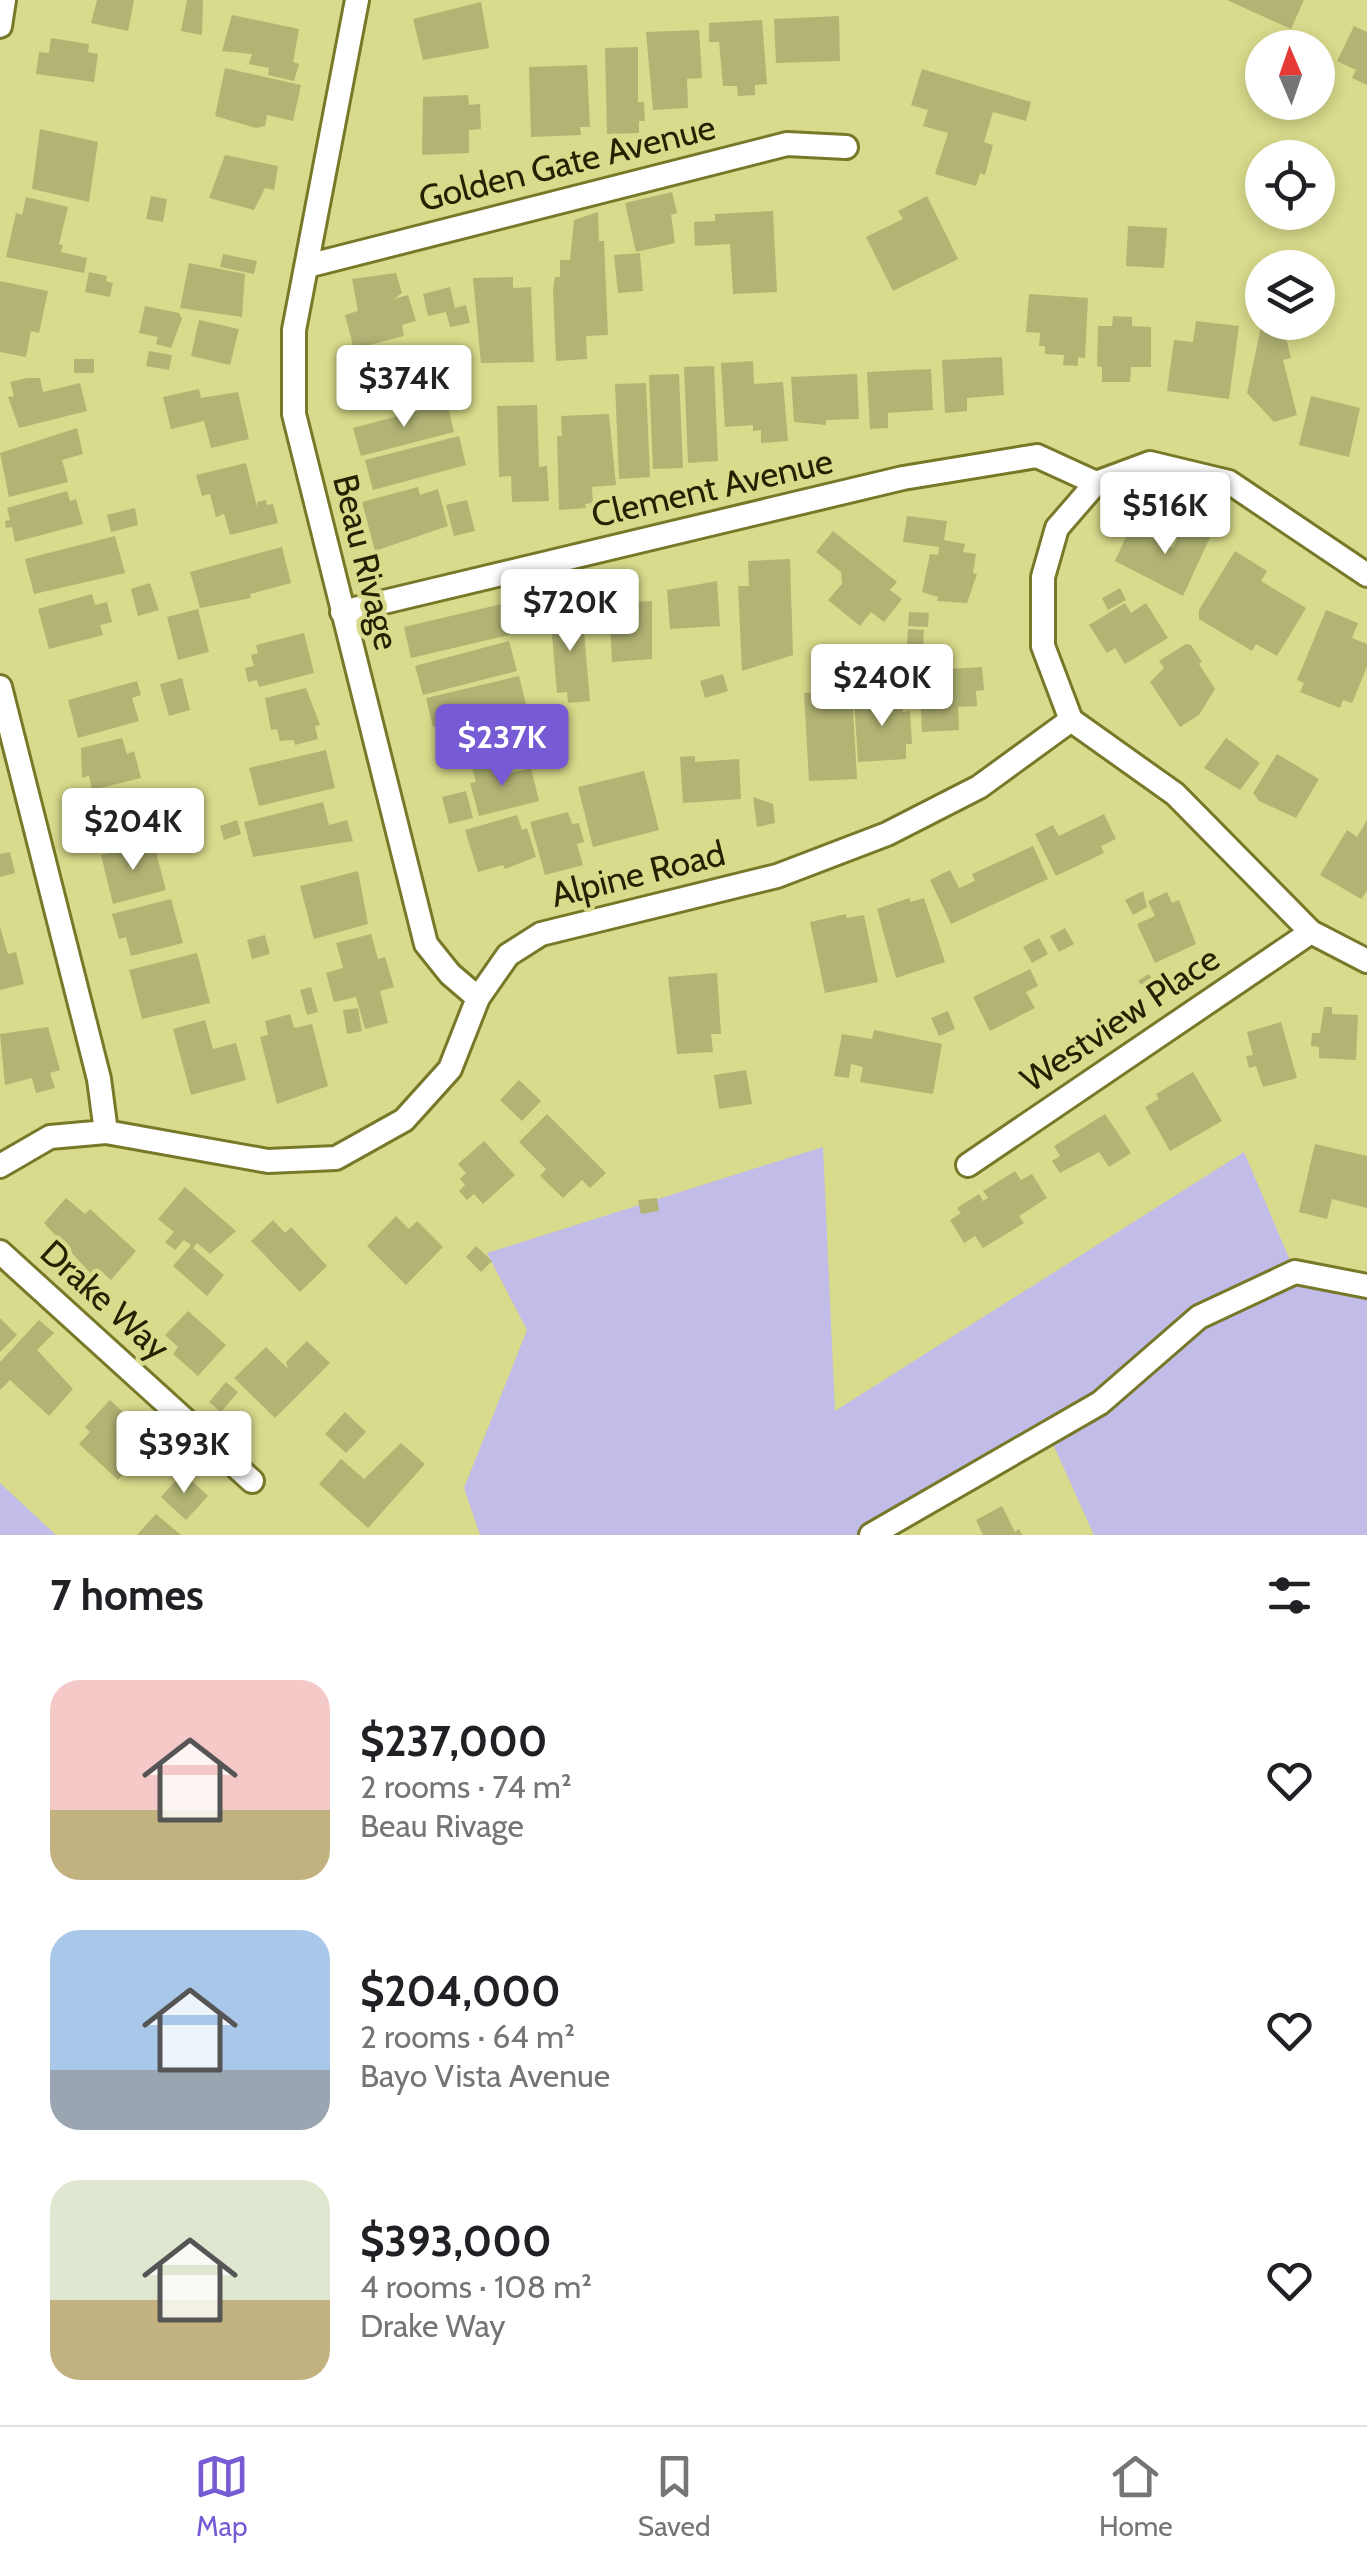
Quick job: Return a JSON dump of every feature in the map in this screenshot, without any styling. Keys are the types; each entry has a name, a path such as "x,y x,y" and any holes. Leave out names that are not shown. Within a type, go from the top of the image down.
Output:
{"street":[{"path":"0,26 4,0"},
{"name":"Beau Rivage","path":"357,0 294,330 294,414 426,944 450,974 478,998"},
{"name":"Golden Gate Avenue","path":"308,266 787,144 846,147"},
{"name":"Clement Avenue","path":"342,612 903,478 1037,456 1096,483"},
{"path":"1367,575 1229,482 1150,463 1096,483 1057,528 1043,578 1044,646 1071,720 1176,794 1311,932 1367,962"},
{"path":"0,687 99,1078 106,1132"},
{"name":"Alpine Road","path":"0,1166 50,1137 106,1132 268,1161 336,1158 404,1120 450,1069 478,998 508,955 541,934 777,876 887,834 979,787 1071,720"},
{"name":"Westview Place","path":"968,1165 1311,932"},
{"name":"Drake Way","path":"0,1252 252,1481"},
{"path":"871,1535 1100,1403 1199,1317 1295,1272 1367,1286"}],"shaded area":[{"path":"823,1147 835,1411 1244,1152 1295,1272 1367,1286 1367,1535 1094,1535 1048,1433 871,1535 480,1535 464,1488 527,1330 487,1253"},
{"path":"0,1483 56,1535 0,1535"}],"building":[{"path":"97,0 134,0 128,31 91,23"},
{"path":"187,0 203,0 202,35 181,31"},
{"path":"1227,0 1304,0 1291,29"},
{"path":"481,2 489,48 423,60 413,19"},
{"path":"232,15 299,29 293,62 299,64 294,81 268,75 269,68 249,64 252,54 222,51"},
{"path":"839,16 840,61 776,63 774,19"},
{"path":"762,20 767,84 755,85 755,95 738,96 737,86 723,86 719,42 709,42 709,23"},
{"path":"1354,26 1367,32 1367,85 1352,78 1356,70 1337,61"},
{"path":"699,30 702,78 687,79 688,108 653,110 646,32"},
{"path":"51,38 89,44 88,52 98,54 94,82 36,74 39,52 49,53"},
{"path":"638,47 638,102 644,102 645,121 639,121 639,133 607,134 605,48"},
{"path":"587,65 590,127 580,127 581,135 531,137 529,67"},
{"path":"225,68 301,85 293,121 267,115 265,126 256,128 215,116"},
{"path":"922,69 1031,102 1026,121 993,112 984,142 993,145 985,175 980,173 976,186 935,174 948,133 923,126 928,110 911,105"},
{"path":"468,95 469,105 480,104 481,129 469,130 469,153 422,155 423,97"},
{"path":"40,129 98,142 89,202 32,189"},
{"path":"225,155 278,166 274,190 265,188 254,210 209,198"},
{"path":"672,192 677,213 671,215 675,243 636,252 625,203"},
{"path":"151,196 167,199 163,222 146,219"},
{"path":"927,196 958,259 893,291 866,237 903,219 898,211"},
{"path":"26,197 68,207 59,244 63,245 61,252 87,258 84,273 6,257 16,213 22,215"},
{"path":"773,211 777,292 733,294 730,244 695,246 694,222 715,221 715,214"},
{"path":"598,212 599,241 604,241 608,335 586,336 587,359 556,361 555,277 560,277 560,260 570,260 574,220"},
{"path":"1128,226 1167,228 1164,268 1126,266"},
{"path":"640,253 643,291 618,293 614,255"},
{"path":"223,254 257,261 254,274 220,267"},
{"path":"189,263 245,274 242,317 180,308"},
{"path":"89,272 107,276 106,281 113,283 110,297 85,292"},
{"path":"396,273 402,293 394,299 408,295 416,321 402,325 404,336 354,349 345,315 358,311 352,279"},
{"path":"513,277 513,288 531,287 534,362 481,363 473,278"},
{"path":"0,281 48,291 39,333 31,331 26,357 0,352"},
{"path":"450,287 455,308 466,305 470,323 450,327 446,312 428,316 423,294"},
{"path":"1029,294 1088,298 1085,358 1078,357 1078,366 1063,365 1064,355 1045,354 1045,346 1039,346 1040,333 1026,332"},
{"path":"145,306 179,313 182,319 171,348 156,344 158,337 139,333"},
{"path":"1113,316 1132,317 1132,326 1151,327 1151,367 1131,367 1130,382 1102,382 1102,367 1097,366 1098,326 1112,326"},
{"path":"199,320 239,329 230,365 191,356"},
{"path":"1196,321 1239,326 1229,399 1167,391 1174,340 1193,342"},
{"path":"1258,340 1286,340 1291,358 1283,360 1297,415 1274,422 1247,393"},
{"path":"149,351 172,355 169,370 146,366"},
{"path":"1002,357 1004,395 967,398 967,411 945,413 942,360"},
{"path":"74,359 94,359 94,373 74,373"},
{"path":"753,361 754,384 783,382 788,441 761,443 761,430 753,431 753,425 725,427 721,363"},
{"path":"422,362 424,368 438,364 448,395 412,406 403,374 405,367"},
{"path":"714,366 718,461 688,463 684,367"},
{"path":"931,369 933,410 888,413 888,428 870,429 867,372"},
{"path":"679,374 683,468 653,469 649,375"},
{"path":"857,374 859,419 826,420 826,425 794,422 791,377"},
{"path":"40,378 43,392 80,383 87,411 19,428 8,397 14,396 10,382"},
{"path":"646,383 650,477 619,479 615,384"},
{"path":"199,389 201,398 238,392 249,439 211,448 204,421 171,429 163,397"},
{"path":"1311,396 1360,408 1349,457 1299,445"},
{"path":"447,403 454,432 361,456 353,428"},
{"path":"537,405 539,467 547,466 549,501 512,502 511,476 499,477 497,406"},
{"path":"609,414 616,485 592,487 593,503 585,504 586,508 559,510 557,436 562,436 561,416"},
{"path":"77,428 83,454 62,460 68,482 9,497 0,453"},
{"path":"459,436 466,465 373,490 365,460"},
{"path":"246,463 257,507 257,502 266,500 267,505 273,504 278,523 230,535 224,514 216,517 210,494 202,496 196,475"},
{"path":"418,487 420,495 438,489 448,526 375,551 362,502"},
{"path":"67,491 70,501 76,499 83,524 15,542 12,527 6,528 5,521 10,520 7,508"},
{"path":"467,500 475,531 454,536 446,505"},
{"path":"135,508 138,525 111,532 107,515"},
{"path":"907,516 947,521 944,540 965,544 963,552 976,554 973,573 977,574 967,603 937,601 938,597 922,592 930,554 938,555 939,547 903,542"},
{"path":"1186,521 1212,533 1183,596 1115,561 1130,528 1173,548"},
{"path":"833,531 897,582 890,590 902,599 884,622 871,612 860,626 828,600 842,584 841,572 816,552"},
{"path":"115,536 125,573 34,594 25,559"},
{"path":"282,547 291,583 250,594 251,598 200,608 190,572"},
{"path":"1235,551 1267,571 1261,581 1306,608 1277,656 1256,644 1252,651 1199,619 1199,610"},
{"path":"790,559 793,655 742,671 738,586 749,586 748,561"},
{"path":"717,581 720,626 670,629 667,590"},
{"path":"150,583 159,610 138,616 131,589"},
{"path":"1120,588 1126,600 1108,610 1102,598"},
{"path":"92,594 95,605 107,602 112,622 100,625 103,635 49,649 38,609"},
{"path":"630,598 630,602 652,601 652,659 612,662 609,600"},
{"path":"506,603 513,634 411,658 404,627"},
{"path":"1125,603 1131,613 1146,603 1168,638 1125,664 1115,648 1107,653 1089,625"},
{"path":"582,608 590,701 568,703 567,692 557,693 550,611"},
{"path":"198,609 209,652 178,660 167,617"},
{"path":"1326,610 1358,623 1352,638 1367,644 1367,667 1352,703 1343,700 1340,708 1300,692 1304,683 1297,680"},
{"path":"909,612 929,613 928,627 908,626"},
{"path":"908,629 924,630 923,646 907,645"},
{"path":"304,633 314,673 259,687 257,680 248,682 245,668 254,666 251,655 258,653 256,645"},
{"path":"509,641 517,671 423,695 415,666"},
{"path":"1186,644 1191,645 1202,662 1199,664 1215,689 1199,715 1180,727 1150,682 1164,668 1159,661"},
{"path":"982,667 984,690 976,691 977,706 958,707 959,730 922,732 919,671"},
{"path":"723,674 728,691 705,698 700,681"},
{"path":"519,676 526,704 433,727 426,698"},
{"path":"182,678 190,710 169,716 160,684"},
{"path":"137,681 141,695 132,698 139,721 78,738 68,700"},
{"path":"306,688 320,725 315,726 318,739 295,745 294,740 280,741 277,729 271,730 265,698"},
{"path":"852,691 857,779 809,781 804,693"},
{"path":"902,696 903,712 910,711 912,744 906,744 906,759 858,762 854,699"},
{"path":"530,708 537,737 444,761 436,731"},
{"path":"122,738 127,754 134,751 141,778 92,790 89,776 82,778 81,748"},
{"path":"1226,738 1260,763 1240,790 1204,768"},
{"path":"326,750 335,788 259,806 249,768"},
{"path":"1277,754 1319,779 1296,818 1259,801 1253,793"},
{"path":"695,756 695,762 739,759 741,799 683,803 680,757"},
{"path":"498,761 502,775 531,768 539,801 479,816 470,783 476,782 472,768"},
{"path":"644,771 659,830 593,847 578,787"},
{"path":"150,790 160,831 102,844 92,803"},
{"path":"466,791 473,818 449,824 442,797"},
{"path":"753,797 773,804 775,823 757,827"},
{"path":"323,802 329,825 347,820 353,841 253,857 244,822"},
{"path":"568,812 572,824 579,823 584,842 577,844 583,865 545,875 530,822"},
{"path":"1104,814 1116,839 1101,846 1104,853 1056,876 1035,834 1053,825 1059,836"},
{"path":"517,815 522,830 527,828 536,857 505,869 503,865 478,872 465,830"},
{"path":"237,820 241,834 224,840 220,826"},
{"path":"1367,820 1367,891 1361,899 1320,875 1347,830 1357,837"},
{"path":"153,841 166,890 113,904 101,855"},
{"path":"1033,846 1048,879 951,924 930,880 950,870 959,888 975,881 972,874"},
{"path":"10,852 15,873 0,877 0,854"},
{"path":"358,871 368,924 314,939 300,886"},
{"path":"1143,891 1147,907 1133,915 1125,900"},
{"path":"1167,892 1172,903 1179,900 1196,944 1155,963 1137,924 1155,916 1148,901"},
{"path":"909,898 911,902 924,898 945,962 896,978 877,909"},
{"path":"171,899 183,943 131,956 126,937 119,939 112,914"},
{"path":"846,914 847,918 864,915 878,982 825,993 810,922"},
{"path":"0,927 8,954 16,952 24,984 0,990"},
{"path":"1065,928 1074,944 1059,952 1050,936"},
{"path":"371,934 378,959 385,957 394,987 380,991 388,1023 365,1029 356,997 334,1002 326,973 343,968 336,943"},
{"path":"265,935 270,954 252,959 247,940"},
{"path":"1039,938 1048,954 1032,963 1023,947"},
{"path":"197,953 210,1003 142,1019 129,970"},
{"path":"1030,969 1038,986 1026,992 1035,1008 990,1031 973,997"},
{"path":"717,973 721,1034 711,1034 713,1052 677,1054 668,977"},
{"path":"1149,974 1160,990 1150,997 1138,981"},
{"path":"311,987 318,1012 307,1015 300,990"},
{"path":"1324,1007 1332,1007 1332,1014 1358,1015 1356,1060 1319,1058 1319,1047 1311,1046 1312,1033 1320,1033"},
{"path":"358,1008 362,1031 347,1034 343,1010"},
{"path":"948,1011 955,1029 939,1036 931,1018"},
{"path":"290,1014 294,1028 312,1024 328,1086 277,1104 260,1037 268,1035 265,1021"},
{"path":"205,1020 213,1049 236,1043 246,1080 191,1095 173,1029"},
{"path":"1281,1022 1297,1078 1263,1087 1256,1066 1249,1068 1246,1056 1253,1055 1247,1032"},
{"path":"48,1027 60,1070 50,1073 55,1088 36,1093 32,1078 5,1085 0,1034"},
{"path":"874,1030 942,1044 933,1094 860,1082 863,1067 851,1064 849,1078 834,1076 842,1034 872,1039"},
{"path":"746,1070 752,1104 719,1109 714,1075"},
{"path":"1193,1072 1222,1121 1170,1151 1145,1107 1159,1099 1156,1094"},
{"path":"519,1080 541,1101 522,1121 500,1100"},
{"path":"547,1114 606,1173 590,1188 582,1180 563,1198 540,1176 546,1169 519,1142"},
{"path":"1105,1114 1131,1153 1109,1167 1099,1152 1060,1173 1052,1161 1060,1156 1054,1146"},
{"path":"484,1141 515,1175 483,1204 474,1194 467,1200 459,1191 465,1185 460,1179 466,1173 458,1164"},
{"path":"1315,1144 1367,1156 1367,1208 1332,1199 1327,1219 1299,1212"},
{"path":"1015,1171 1021,1180 1032,1174 1047,1198 1019,1216 1024,1223 983,1248 975,1236 964,1243 950,1220 961,1213 957,1208 979,1194 983,1201 988,1198 983,1191"},
{"path":"185,1187 236,1231 210,1254 197,1243 193,1248 224,1275 207,1296 173,1266 191,1245 184,1240 175,1250 165,1242 174,1232 158,1219"},
{"path":"66,1198 85,1214 90,1209 136,1251 111,1280 100,1270 94,1277 44,1223"},
{"path":"657,1198 659,1211 641,1214 638,1200"},
{"path":"396,1216 409,1229 417,1221 443,1247 406,1285 367,1246"},
{"path":"273,1220 285,1233 291,1227 327,1266 300,1292 251,1241"},
{"path":"476,1246 492,1261 481,1272 466,1257"},
{"path":"188,1311 226,1345 198,1376 173,1354 178,1347 165,1335"},
{"path":"0,1318 17,1335 0,1352"},
{"path":"39,1320 54,1333 37,1350 73,1389 49,1416 10,1380 0,1390 0,1362"},
{"path":"307,1341 330,1363 275,1418 234,1378 266,1347 288,1369 286,1362"},
{"path":"226,1382 238,1392 221,1412 209,1402"},
{"path":"110,1400 125,1414 117,1422 146,1449 118,1480 79,1444 90,1432 85,1427"},
{"path":"345,1412 366,1432 346,1453 325,1434"},
{"path":"401,1443 425,1464 368,1528 319,1484 341,1459 364,1479"},
{"path":"183,1472 208,1496 186,1520 161,1497"},
{"path":"1002,1506 1015,1532 1019,1529 1022,1535 983,1535 976,1520"},
{"path":"156,1514 181,1535 137,1535"}]}
